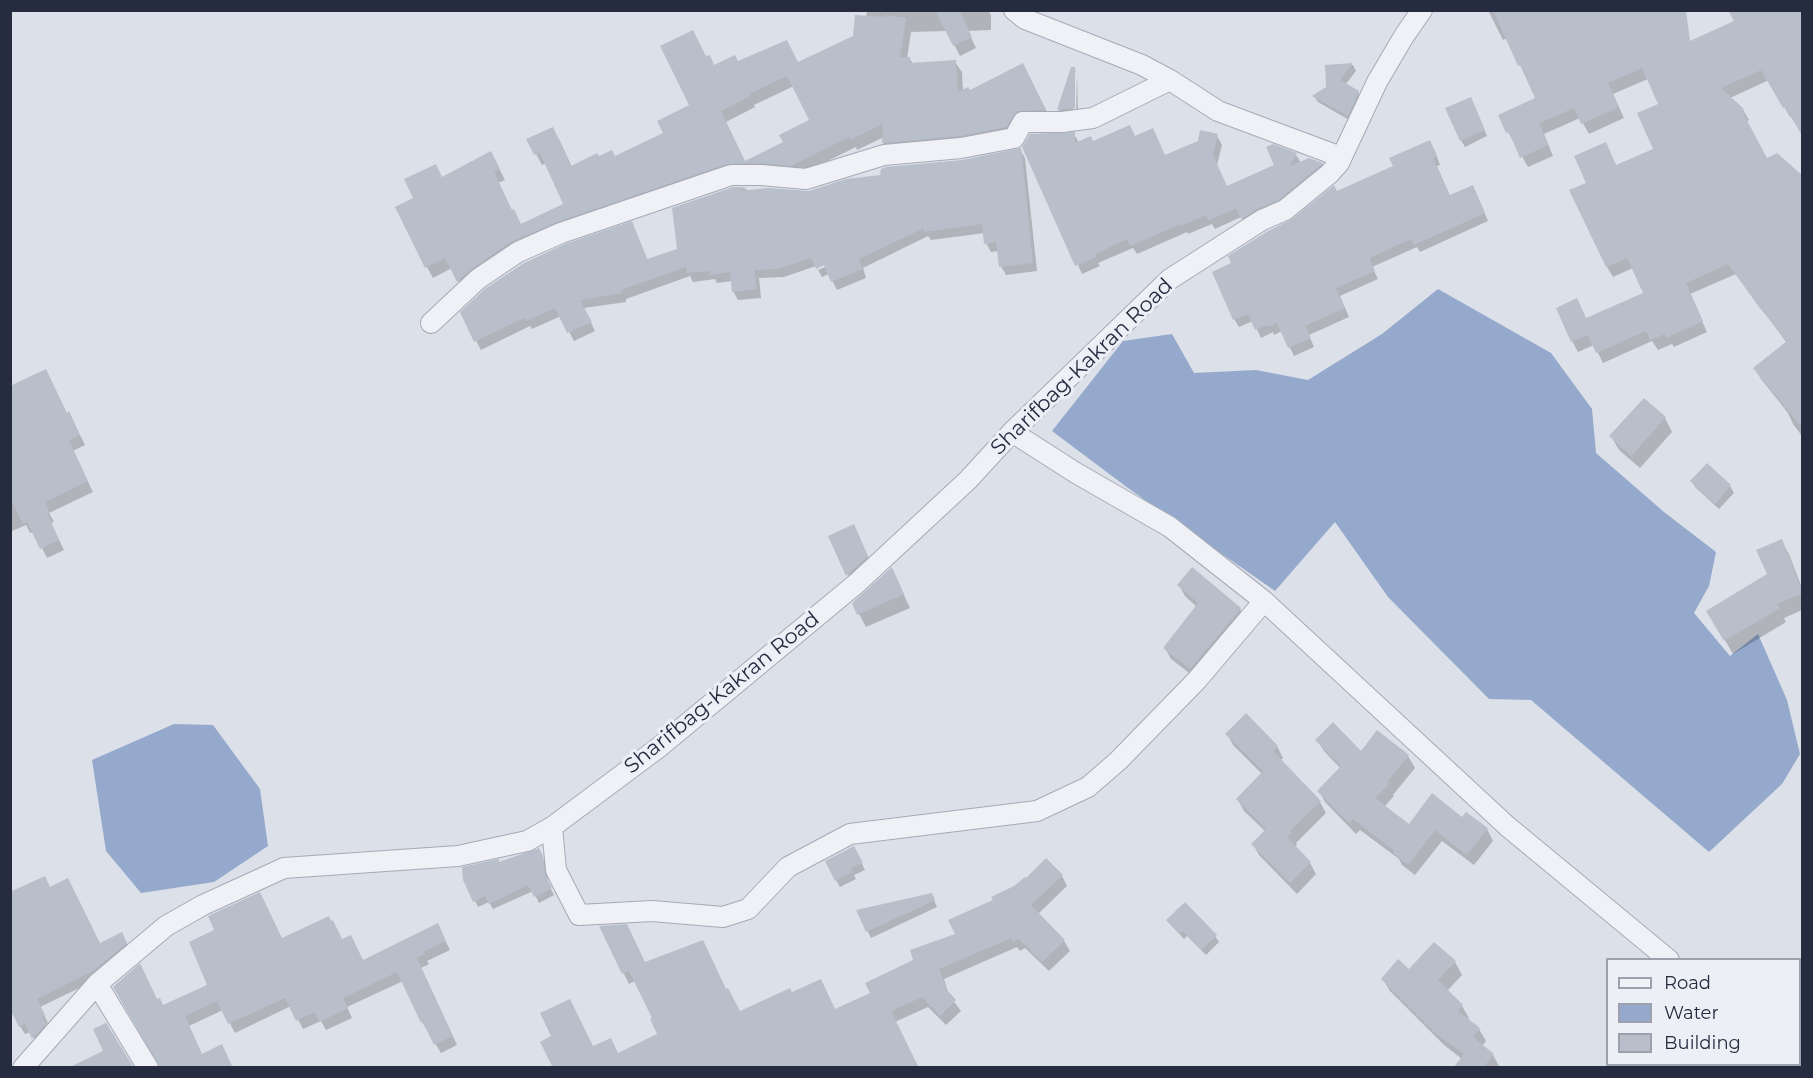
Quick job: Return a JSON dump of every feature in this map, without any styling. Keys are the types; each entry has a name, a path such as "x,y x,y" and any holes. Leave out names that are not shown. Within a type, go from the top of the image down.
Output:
{"street":[{"path":"1014,10 1025,19 1142,65 1218,111 1341,157"},
{"name":"Sharifbag-Kakran Road","path":"23,1068 97,984 166,926 203,904 284,868 458,856 527,841 552,827 658,748 857,583 968,480 1012,432 1170,279 1262,220 1285,210 1329,174 1339,163 1377,82 1422,10"},
{"path":"431,323 478,279 518,252 561,233 731,175 806,179 884,154 961,148 1014,138 1023,122 1062,122 1093,118 1170,80"},
{"path":"1012,432 1170,527 1264,601 1508,826 1667,958"},
{"path":"552,827 556,870 579,915 652,910 723,917 748,909 788,867 850,834 1037,811 1088,787 1118,761 1197,680 1264,601"},
{"path":"97,984 148,1068"},
{"path":"10,1064 13,1068"}],"water":[{"path":"1438,289 1551,353 1592,409 1596,453 1664,512 1716,552 1709,586 1694,613 1730,656 1758,634 1787,700 1800,754 1782,784 1709,852 1531,700 1489,699 1388,597 1335,522 1275,591 1128,488 1052,431 1123,341 1172,334 1194,373 1256,370 1308,380 1382,334"},
{"path":"174,724 213,725 260,789 268,846 214,882 141,893 106,851 92,760"}],"building":[{"path":"935,10 959,10 972,37 953,46"},
{"path":"1493,10 1686,10 1690,41 1734,21 1728,10 1803,10 1803,137 1761,70 1721,88 1744,109 1742,111 1767,158 1777,153 1803,176 1803,429 1753,368 1787,341 1728,264 1686,283 1703,321 1666,338 1665,334 1650,340 1646,331 1596,353 1588,335 1571,342 1556,308 1577,298 1586,318 1643,293 1627,258 1606,267 1569,190 1586,183 1574,156 1606,142 1616,165 1653,149 1637,113 1658,104 1642,68 1608,83 1619,107 1581,124 1574,108 1539,123 1548,145 1520,158 1509,132 1506,133 1498,115 1535,98"},
{"path":"855,15 906,18 900,57 910,57 910,63 956,60 958,92 968,87 970,90 1023,63 1046,110 1017,111 1006,127 959,136 882,143 883,124 850,140 849,137 791,166 761,163 727,164 557,222 511,242 471,269 457,282 445,258 425,268 395,207 413,198 404,179 436,164 442,177 491,151 500,169 494,172 521,224 563,204 540,153 534,155 526,139 553,127 571,166 597,153 599,156 612,150 615,156 663,133 657,121 689,105 660,46 693,30 706,56 710,55 714,65 735,55 738,61 787,40 798,62 853,36","holes":["787,76 809,120 779,135 783,142 745,161 721,111 750,96 749,94"]},
{"path":"1353,63 1340,80 1359,91 1348,116 1312,96 1326,87 1325,65"},
{"path":"1071,67 1075,67 1075,108 1057,110"},
{"path":"1471,97 1485,130 1460,141 1445,108"},
{"path":"1130,125 1135,136 1153,128 1165,155 1198,141 1200,130 1218,134 1213,155 1227,186 1274,165 1266,147 1273,144 1297,153 1290,166 1309,158 1323,163 1279,200 1241,219 1236,208 1208,221 1206,215 1130,246 1127,239 1075,266 1022,147 1030,134 1075,132 1075,143 1091,136 1093,141"},
{"path":"1430,140 1437,156 1433,158 1450,195 1473,185 1485,213 1414,245 1411,239 1369,258 1375,271 1336,288 1345,308 1305,326 1311,338 1288,348 1277,323 1255,330 1248,314 1233,320 1212,272 1231,263 1228,256 1292,219 1334,185 1337,191 1393,166 1389,158"},
{"path":"1021,148 1033,263 999,267 996,242 984,244 982,224 924,232 924,228 859,259 863,269 831,282 824,265 816,269 811,258 778,269 754,270 757,289 732,292 730,272 710,275 710,271 687,273 686,267 621,290 622,293 580,300 592,322 567,333 555,308 526,321 524,318 474,342 460,312 486,288 524,263 565,244 632,221 647,259 677,249 672,208 733,187 747,187 738,191 769,188 809,191 846,179 880,175 881,169 886,167 962,160"},
{"path":"46,369 80,435 69,440 88,481 45,502 49,512 47,513 59,540 40,549 27,522 23,524 10,497 10,386"},
{"path":"1644,398 1666,417 1631,456 1609,436"},
{"path":"1707,463 1731,485 1715,504 1690,481"},
{"path":"854,524 868,556 846,576 828,536"},
{"path":"1782,539 1803,593 1777,604 1780,608 1724,641 1706,611 1767,574 1756,550"},
{"path":"892,567 904,594 857,615 852,603"},
{"path":"1192,567 1241,608 1190,669 1163,648 1198,603 1177,585"},
{"path":"1246,713 1278,746 1273,751 1321,801 1290,831 1292,833 1287,837 1311,862 1290,883 1251,844 1266,829 1236,799 1263,771 1225,734"},
{"path":"1333,722 1361,751 1377,730 1409,755 1387,782 1389,784 1375,798 1409,824 1432,793 1462,817 1466,812 1488,828 1467,855 1435,830 1408,865 1393,853 1395,851 1353,819 1349,823 1317,791 1341,766 1315,740"},
{"path":"854,846 863,863 851,868 853,872 835,881 825,861"},
{"path":"539,848 543,856 545,875 552,888 534,897 528,885 489,904 485,896 473,902 463,880 462,867 499,859 499,862"},
{"path":"1046,858 1063,875 1031,905 1065,940 1042,962 1019,939 1013,942 1011,938 939,969 947,990 956,1000 940,1016 922,997 891,1011 919,1068 553,1068 540,1042 551,1036 540,1013 570,999 593,1046 611,1038 618,1053 657,1034 650,1019 652,1018 629,971 622,974 599,926 627,924 645,962 703,940 726,989 728,988 740,1011 790,988 792,992 821,979 835,1009 870,993 865,983 913,960 910,950 955,934 948,920 993,900 991,897 1026,878"},
{"path":"45,876 50,887 68,878 100,943 122,932 127,943 93,971 37,999 45,1015 42,1016 46,1024 32,1039 25,1024 19,1027 10,1009 10,892"},
{"path":"260,892 282,938 329,916 342,939 351,935 363,960 438,923 446,941 423,952 425,954 417,958 453,1036 434,1045 397,972 343,998 348,1008 319,1022 315,1012 296,1021 285,998 228,1024 217,1001 185,1016 202,1054 222,1044 233,1068 160,1068 113,987 140,963 157,999 160,998 163,1005 207,985 189,942 214,930 208,916"},
{"path":"932,893 935,900 866,932 856,910"},
{"path":"1185,902 1217,935 1201,950 1183,931 1179,934 1166,920"},
{"path":"1434,942 1456,961 1438,980 1463,1005 1458,1011 1480,1028 1473,1037 1494,1054 1483,1068 1453,1068 1464,1054 1435,1033 1381,979 1398,959 1409,969"},
{"path":"105,1021 134,1068 68,1068 103,1051 93,1029 106,1023"}]}
